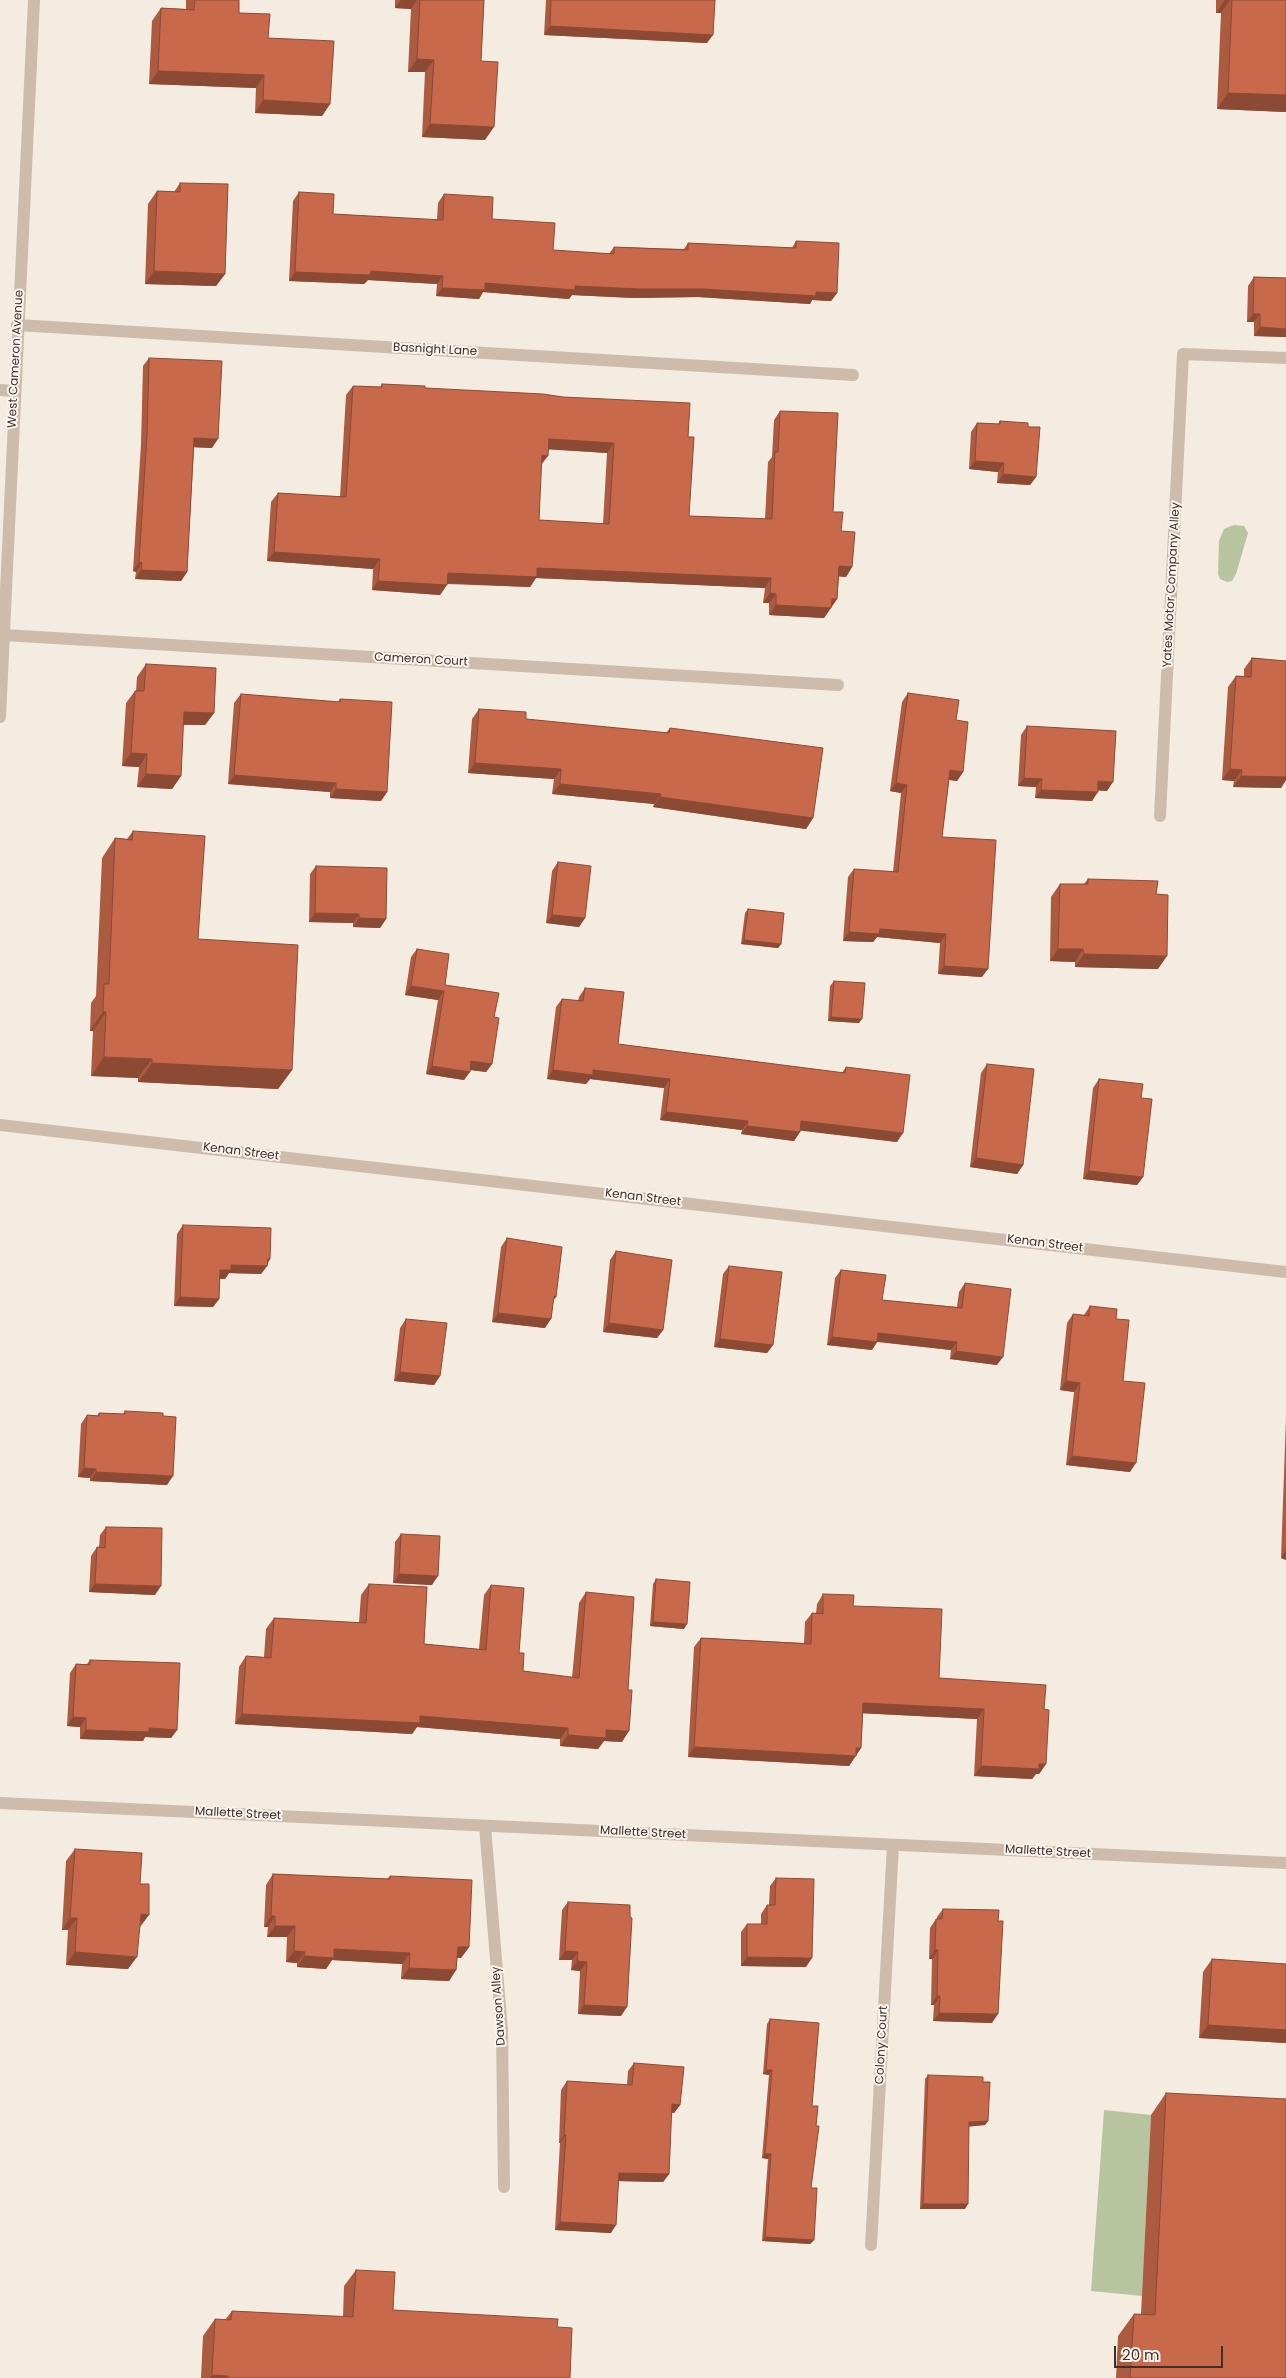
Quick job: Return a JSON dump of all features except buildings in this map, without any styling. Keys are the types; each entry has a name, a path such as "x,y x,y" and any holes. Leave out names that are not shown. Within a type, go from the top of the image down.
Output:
{"street":[{"name":"West Cameron Avenue","path":"0,717 34,0"},
{"name":"Basnight Lane","path":"18,325 853,375"},
{"name":"Yates Motor Company Alley","path":"1160,816 1183,354 1286,358"},
{"path":"0,390 14,391"},
{"name":"Cameron Court","path":"4,635 838,685"},
{"name":"Kenan Street","path":"0,1125 1286,1272"},
{"name":"Mallette Street","path":"0,1803 1286,1863"},
{"name":"Dawson Alley","path":"485,1826 502,2032 504,2188"},
{"name":"Colony Court","path":"871,2245 893,1845"}],"green space":[{"path":"1234,525 1244,526 1248,533 1236,574 1232,581 1227,582 1220,579 1218,574 1219,541 1224,529"},
{"path":"1104,2110 1151,2115 1142,2296 1091,2291"}]}
